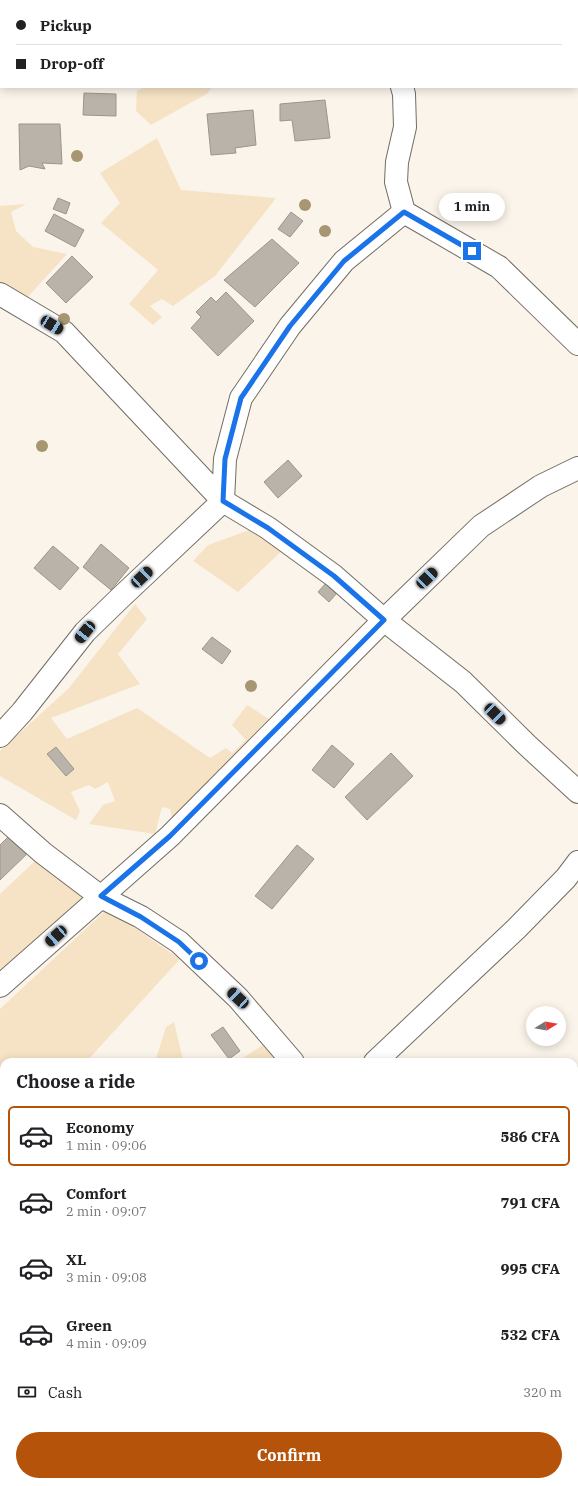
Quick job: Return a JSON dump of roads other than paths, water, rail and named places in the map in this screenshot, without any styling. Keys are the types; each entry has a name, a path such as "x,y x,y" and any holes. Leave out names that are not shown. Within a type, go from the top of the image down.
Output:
{"street":[{"path":"402,88 404,94 405,128 397,162 396,182 404,212 499,267 578,344"},
{"path":"0,736 22,712 85,632 119,598 223,501 225,459 241,398 290,326 344,261 404,212"},
{"path":"0,294 64,332 223,501 268,528 334,576 384,620 463,682 527,745 578,792"},
{"path":"0,986 170,836 384,620 481,526 541,486 578,468"},
{"path":"0,815 43,853 101,896 141,917 179,942 238,998 290,1058"},
{"path":"380,1058 516,929 566,878 578,862"}]}
